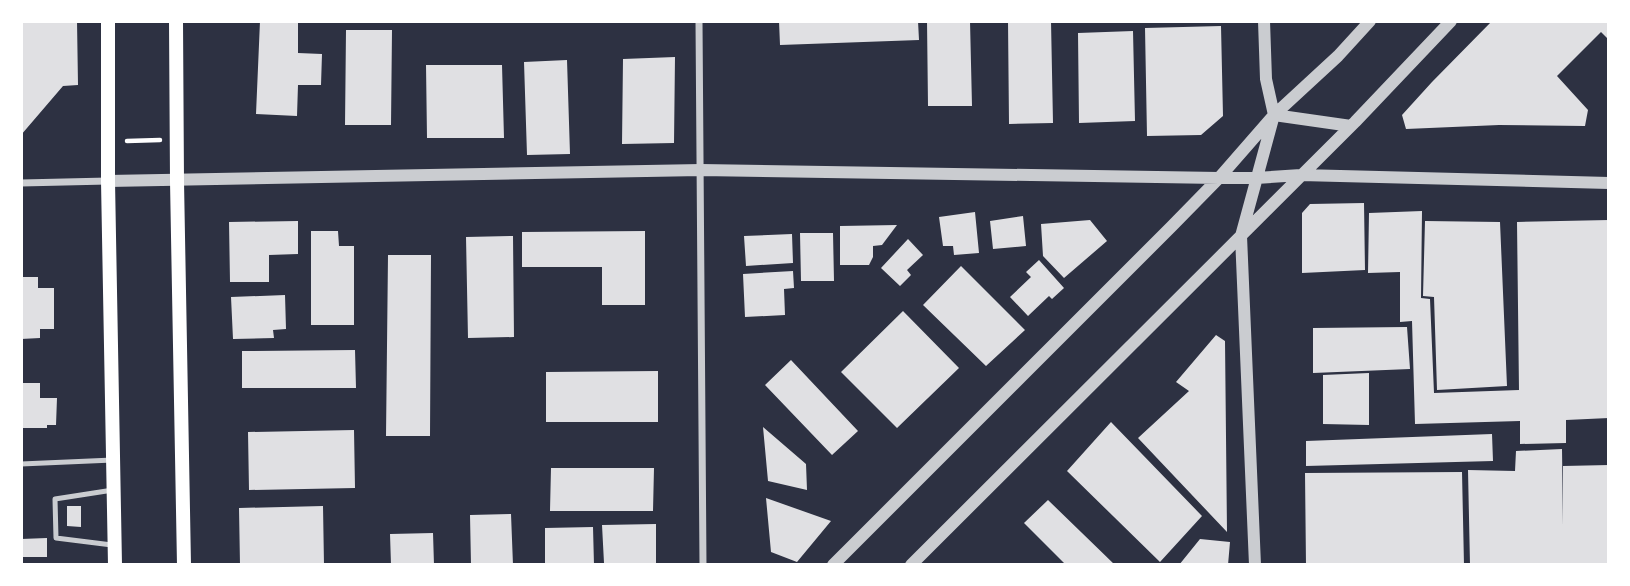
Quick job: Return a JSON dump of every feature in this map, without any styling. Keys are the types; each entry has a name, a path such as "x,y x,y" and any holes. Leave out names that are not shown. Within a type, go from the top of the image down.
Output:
{"main road":[{"path":"108,21 115,565"},
{"path":"176,21 184,565"}],"street":[{"path":"699,21 703,565"},
{"path":"1255,565 1241,236 1274,115 1266,79 1264,21"},
{"path":"833,565 1219,178 1274,115 1338,56 1370,21"},
{"path":"911,565 1351,126 1451,21"},
{"path":"1274,115 1351,126"},
{"path":"21,183 701,170 1219,178 1301,175 1609,183"}],"lane":[{"path":"21,464 113,460"},
{"path":"113,490 55,499 56,538 114,545"}],"path":[{"path":"108,141 176,140"}],"building":[{"path":"21,21 77,21 78,85 63,86 21,135"},
{"path":"260,21 298,23 298,53 322,54 321,85 298,85 297,116 256,114"},
{"path":"779,21 918,21 919,40 780,45"},
{"path":"927,21 970,21 972,106 928,106"},
{"path":"1008,21 1051,21 1053,123 1009,124"},
{"path":"1492,21 1609,21 1609,40 1601,32 1557,76 1588,110 1585,126 1499,125 1406,129 1402,115"},
{"path":"1221,26 1223,116 1201,135 1147,136 1145,28"},
{"path":"346,30 392,30 391,125 345,125"},
{"path":"1133,31 1135,121 1079,123 1078,33"},
{"path":"675,57 674,143 622,144 623,59"},
{"path":"567,60 570,154 527,155 524,62"},
{"path":"426,65 502,65 504,138 427,138"},
{"path":"1364,203 1365,270 1302,273 1302,213 1310,204"},
{"path":"1422,211 1421,298 1430,299 1434,393 1519,390 1517,222 1609,220 1609,418 1566,420 1566,443 1520,444 1520,421 1415,424 1412,321 1400,322 1400,272 1368,273 1369,213"},
{"path":"975,212 979,253 954,255 953,246 943,246 939,217"},
{"path":"1023,216 1026,246 993,249 990,221"},
{"path":"1090,220 1107,241 1064,278 1043,256 1041,224"},
{"path":"298,221 298,254 269,255 269,282 230,282 229,222"},
{"path":"1425,221 1500,222 1507,386 1437,390 1434,297 1423,296"},
{"path":"897,225 882,245 873,246 873,257 869,265 840,265 840,226"},
{"path":"311,231 338,231 339,246 354,246 354,325 311,325"},
{"path":"645,231 645,305 602,305 602,267 522,267 522,232"},
{"path":"800,233 833,233 834,281 801,281"},
{"path":"792,234 793,263 746,266 744,236"},
{"path":"513,236 514,337 468,338 466,237"},
{"path":"908,239 923,255 907,270 911,275 900,286 881,268"},
{"path":"388,255 431,255 430,436 386,436"},
{"path":"1039,260 1064,288 1052,299 1049,296 1028,316 1010,297 1031,277 1026,272"},
{"path":"961,266 1025,330 986,366 923,305"},
{"path":"793,271 794,288 784,289 785,315 745,317 743,274"},
{"path":"21,277 38,277 38,288 54,288 54,329 40,329 40,338 21,339"},
{"path":"285,295 286,329 273,330 274,338 233,339 231,297"},
{"path":"903,311 959,368 897,428 841,372"},
{"path":"1407,327 1410,369 1313,373 1313,328"},
{"path":"1216,335 1225,341 1227,532 1138,438 1189,391 1176,382"},
{"path":"355,350 356,388 242,388 242,351"},
{"path":"791,360 858,431 832,455 765,385"},
{"path":"658,371 658,422 546,422 546,372"},
{"path":"1369,373 1369,425 1323,424 1323,375"},
{"path":"21,383 40,383 40,398 57,398 56,425 47,425 47,428 21,428"},
{"path":"1111,422 1202,516 1160,562 1067,471"},
{"path":"763,427 806,464 807,490 768,481"},
{"path":"354,430 355,488 249,490 248,432"},
{"path":"1492,434 1493,461 1306,466 1306,441"},
{"path":"1562,449 1563,526 1563,466 1609,465 1609,565 1470,565 1468,470 1515,471 1516,451"},
{"path":"551,468 654,468 653,511 550,511"},
{"path":"1462,472 1464,565 1306,565 1305,473"},
{"path":"766,498 831,521 797,562 771,552"},
{"path":"1048,500 1115,565 1066,565 1024,523"},
{"path":"67,506 81,506 81,527 67,526"},
{"path":"323,506 324,565 240,565 239,508"},
{"path":"511,514 513,565 471,565 470,515"},
{"path":"656,524 656,563 604,563 602,525"},
{"path":"593,527 594,565 545,565 545,528"},
{"path":"433,533 434,565 391,565 390,534"},
{"path":"47,538 47,557 21,557 21,539"},
{"path":"1200,539 1230,542 1228,565 1179,565"}]}
